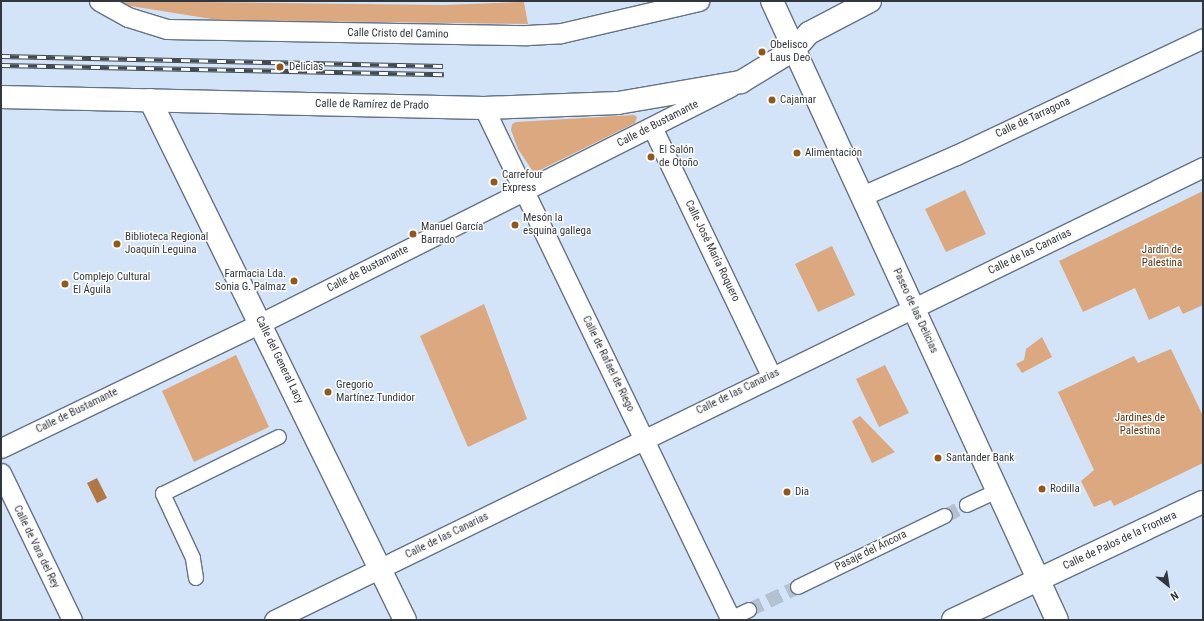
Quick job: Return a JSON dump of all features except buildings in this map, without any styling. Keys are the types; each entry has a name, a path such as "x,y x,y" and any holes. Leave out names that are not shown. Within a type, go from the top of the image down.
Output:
{"main road":[{"name":"Paseo de las Delicias","path":"772,1 1057,620"},
{"name":"Calle de Bustamante","path":"741,82 795,49 808,33 870,1"},
{"name":"Calle de Ramírez de Prado","path":"1,97 484,108 618,102 741,82"},
{"name":"Calle del General Lacy","path":"150,100 261,323 405,620"},
{"name":"Calle de Palos de la Frontera","path":"953,620 1203,502"}],"street":[{"name":"Calle Cristo del Camino","path":"99,1 128,17 167,29 527,35 561,33 699,1"},
{"name":"Calle de Tarragona","path":"862,196 956,155 1203,38"},
{"name":"Calle de Bustamante","path":"1,448 261,323 741,82"},
{"name":"Calle de Rafael de Riego","path":"484,108 644,438 730,620"},
{"name":"Calle José María Roquero","path":"652,127 771,376"},
{"name":"Calle de las Canarias","path":"274,620 771,376 1203,167"},
{"path":"196,578 193,558 163,494 279,437"},
{"name":"Calle de Vara del Rey","path":"1,473 72,620"},
{"path":"967,505 997,491"},
{"name":"Pasaje del Áncora","path":"798,587 945,516"},
{"path":"730,620 749,610"}],"green space":[{"path":"119,1 443,5 524,2 528,24 218,20 118,4"},
{"path":"634,115 637,117 635,123 534,173 518,149 511,130 512,124 516,122"},
{"path":"965,190 986,234 946,252 925,209"},
{"name":"Jardín de Palestina","path":"1203,191 1203,305 1183,314 1179,306 1149,320 1135,288 1083,312 1059,261"},
{"path":"832,246 855,295 818,312 795,264"},
{"path":"484,304 527,419 468,447 420,336"},
{"path":"1042,337 1052,357 1022,373 1016,364 1024,360 1026,349"},
{"name":"Jardines de Palestina","path":"1171,349 1203,416 1203,463 1114,506 1111,500 1094,507 1081,481 1094,470 1058,392 1134,356 1138,363"},
{"path":"236,355 269,427 194,462 162,391"},
{"path":"885,365 909,413 879,427 856,379"},
{"path":"860,416 895,452 872,463 852,421"}],"shaded area":[{"path":"97,478 107,498 97,503 87,483"}],"tunnel":[{"path":"945,516 967,505"},
{"path":"749,610 798,587"}],"railway":[{"path":"1,56 443,66"},
{"path":"1,65 444,74"}],"place":[{"name":"Obelisco Laus Deo","path":"762,52"},
{"name":"Delicias","path":"280,67"},
{"name":"Cajamar","path":"772,100"},
{"name":"Alimentación","path":"797,153"},
{"name":"El Salón de Otoño","path":"651,157"},
{"name":"Carrefour Express","path":"494,182"},
{"name":"Mesón la esquina gallega","path":"515,225"},
{"name":"Manuel García Barrado","path":"413,234"},
{"name":"Biblioteca Regional Joaquín Leguina","path":"117,244"},
{"name":"Farmacia Lda. Sonia G. Palmaz","path":"294,281"},
{"name":"Complejo Cultural El Águila","path":"65,284"},
{"name":"Gregorio Martínez Tundidor","path":"328,392"},
{"name":"Santander Bank","path":"938,458"},
{"name":"Rodilla","path":"1042,489"},
{"name":"Dia","path":"787,492"}]}
